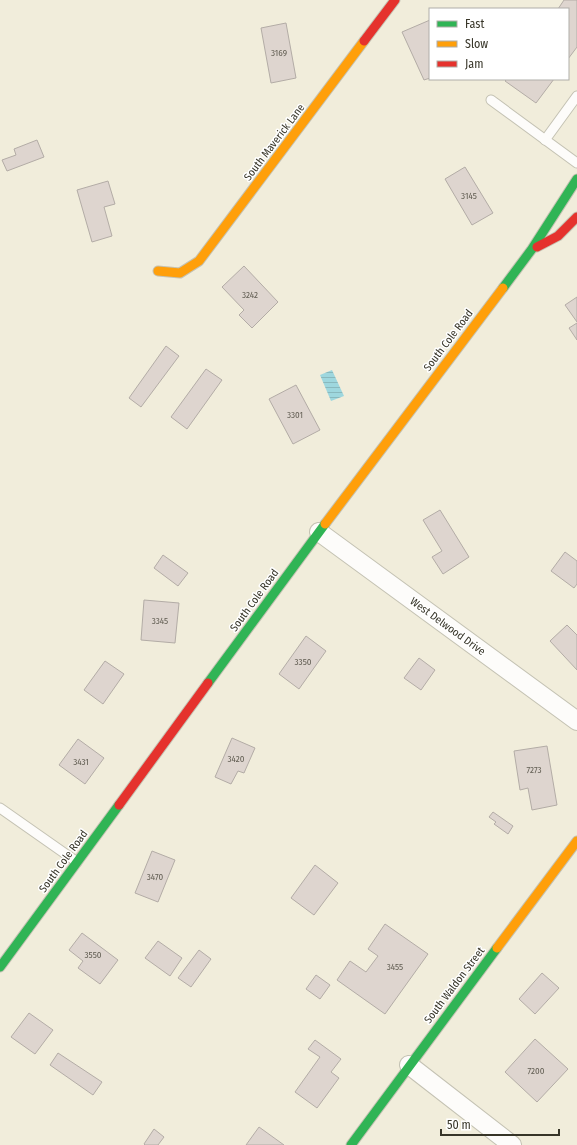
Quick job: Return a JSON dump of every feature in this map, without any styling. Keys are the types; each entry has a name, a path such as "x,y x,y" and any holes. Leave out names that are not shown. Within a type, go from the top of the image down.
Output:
{"main road":[{"name":"South Maverick Lane","path":"158,271 180,273 199,261 395,0"},
{"name":"South Cole Road","path":"0,967 319,532 532,249 577,179"},
{"name":"South Cole Road","path":"532,249 558,236 577,217"},
{"name":"South Waldon Street","path":"351,1145 577,841"}],"street":[{"name":"West Delwood Drive","path":"319,532 577,721"},
{"path":"409,1065 512,1145"}],"lane":[{"path":"545,140 577,96"},
{"path":"491,100 577,163"},
{"path":"0,808 77,862"}],"water":[{"path":"332,370 344,396 331,401 320,375"}],"building":[{"path":"564,0 577,0 577,47 569,58 569,8 559,8"},
{"path":"429,20 429,78 424,80 402,32"},
{"path":"286,23 296,78 271,83 261,28"},
{"path":"506,80 553,80 536,103 505,81"},
{"path":"37,140 44,157 7,171 2,160 16,155 14,149"},
{"path":"465,167 493,213 472,225 445,179"},
{"path":"108,181 115,204 104,207 112,236 92,242 77,190"},
{"path":"244,266 278,302 252,328 239,315 244,310 222,287"},
{"path":"577,297 577,322 565,305"},
{"path":"577,323 577,340 569,328"},
{"path":"166,346 179,356 141,407 129,398"},
{"path":"206,369 222,380 187,429 171,417"},
{"path":"296,385 320,430 293,444 269,399"},
{"path":"440,510 469,557 443,574 432,557 442,551 423,520"},
{"path":"565,552 577,561 577,584 574,588 551,571"},
{"path":"163,555 188,573 178,586 154,568"},
{"path":"144,600 179,603 175,643 141,640"},
{"path":"567,625 577,635 577,670 550,641"},
{"path":"306,636 326,651 299,689 279,674"},
{"path":"419,658 435,670 421,690 404,678"},
{"path":"105,661 124,674 103,704 84,690"},
{"path":"232,738 255,748 244,773 238,771 231,784 215,777"},
{"path":"78,739 104,758 85,784 59,765"},
{"path":"547,746 557,805 532,810 528,788 520,790 514,751"},
{"path":"493,812 513,826 508,834 494,824 496,822 489,817"},
{"path":"152,851 175,860 158,902 135,893"},
{"path":"315,865 338,883 314,915 291,898"},
{"path":"385,924 428,954 385,1014 337,980 350,961 366,972 378,956 368,949"},
{"path":"82,933 118,960 100,984 78,968 83,961 69,950"},
{"path":"158,941 182,958 170,976 145,958"},
{"path":"199,950 211,959 191,987 178,978"},
{"path":"542,973 559,988 535,1014 519,999"},
{"path":"316,975 330,985 320,999 306,989"},
{"path":"29,1013 53,1030 35,1054 11,1037"},
{"path":"535,1039 568,1069 537,1102 505,1072"},
{"path":"315,1040 341,1059 331,1072 339,1078 317,1108 295,1092 320,1057 308,1049"},
{"path":"58,1053 102,1082 93,1095 50,1065"},
{"path":"259,1127 284,1145 246,1145"},
{"path":"154,1129 164,1137 158,1145 145,1145 144,1144"}],"traffic: fast":[{"path":"503,288 532,249 577,179"},
{"path":"208,683 325,524"},
{"path":"0,967 119,805"},
{"path":"351,1145 497,948"}],"traffic: slow":[{"path":"158,271 180,273 199,261 364,41"},
{"path":"325,524 503,288"},
{"path":"497,948 577,841"}],"traffic: jam":[{"path":"364,41 395,0"},
{"path":"537,247 558,236 577,217"},
{"path":"119,805 208,683"}]}
